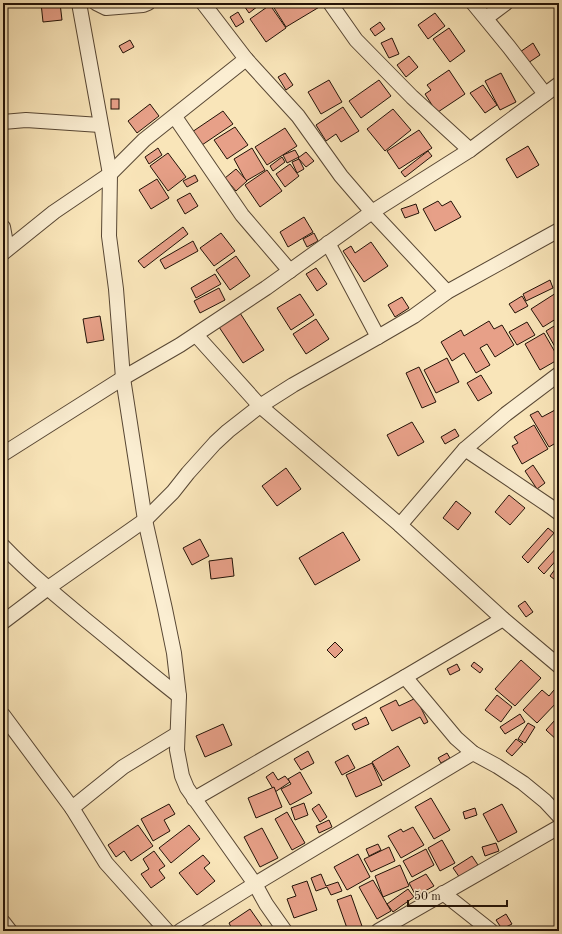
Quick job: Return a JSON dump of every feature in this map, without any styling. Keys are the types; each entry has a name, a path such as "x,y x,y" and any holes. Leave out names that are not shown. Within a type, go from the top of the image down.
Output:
{"street":[{"path":"79,3 110,174 109,236 116,290 123,378 145,520 165,609 180,696 177,750 182,776 194,799 255,884 266,904 285,931"},
{"path":"96,3 106,8 143,5 148,3"},
{"path":"203,3 246,60 298,116 341,176 372,212 447,292"},
{"path":"330,3 356,40 412,98 470,150"},
{"path":"473,3 545,94"},
{"path":"486,18 506,3"},
{"path":"5,251 54,212 110,174 144,140 246,60"},
{"path":"3,454 123,378 196,335 290,271 372,212 470,150 559,84"},
{"path":"175,117 242,214 290,271"},
{"path":"3,122 26,120 100,125"},
{"path":"3,227 5,251"},
{"path":"3,622 48,588 145,520 173,492 215,443 260,406 293,385 414,316 447,292 559,230"},
{"path":"328,243 378,337"},
{"path":"196,335 260,406 400,525 503,619 559,666"},
{"path":"400,525 465,449 506,414 559,374"},
{"path":"465,449 551,506 559,513"},
{"path":"3,546 21,565 48,588 145,670 180,696"},
{"path":"194,799 503,619"},
{"path":"405,677 456,738 473,753 497,766 523,783 545,801 559,816"},
{"path":"3,715 72,808 106,863 167,931"},
{"path":"72,808 123,767 177,734"},
{"path":"180,931 255,884 473,753"},
{"path":"378,931 559,827"},
{"path":"443,893 491,931"},
{"path":"3,922 10,931"}],"building":[{"path":"41,3 60,3 62,20 43,22"},
{"path":"242,3 262,3 249,13"},
{"path":"271,3 319,3 321,6 286,27"},
{"path":"270,5 286,28 266,42 250,19"},
{"path":"238,12 244,22 236,27 230,17"},
{"path":"435,13 445,26 428,39 418,25"},
{"path":"380,22 385,29 375,36 370,29"},
{"path":"449,28 465,51 450,62 433,39"},
{"path":"392,38 399,54 389,58 381,43"},
{"path":"130,40 134,47 123,53 119,46"},
{"path":"533,43 540,55 528,63 520,52"},
{"path":"409,56 418,67 406,77 397,65"},
{"path":"449,70 465,94 432,116 427,108 432,105 425,94 431,90 427,85"},
{"path":"285,73 293,85 286,90 278,77"},
{"path":"501,73 516,102 500,110 485,81"},
{"path":"329,80 342,102 321,114 308,92"},
{"path":"379,80 391,96 361,118 349,101"},
{"path":"483,85 497,105 485,113 470,93"},
{"path":"111,99 119,99 119,109 111,109"},
{"path":"150,104 159,116 137,133 128,121"},
{"path":"343,107 359,131 341,142 336,134 326,141 316,125"},
{"path":"393,109 411,130 385,151 367,129"},
{"path":"223,111 233,124 202,145 192,132"},
{"path":"235,127 248,145 227,159 214,140"},
{"path":"285,128 297,146 267,165 255,147"},
{"path":"419,130 432,148 399,169 387,151"},
{"path":"528,146 539,165 517,178 506,159"},
{"path":"158,148 162,155 149,164 145,157"},
{"path":"252,148 265,170 246,181 234,159"},
{"path":"295,150 299,157 287,163 283,155"},
{"path":"428,151 432,156 405,177 401,172"},
{"path":"306,152 314,161 306,167 298,158"},
{"path":"168,153 186,177 168,191 150,166"},
{"path":"282,157 285,162 273,171 270,166"},
{"path":"299,159 304,169 297,173 292,162"},
{"path":"290,164 299,176 285,187 276,174"},
{"path":"236,169 247,181 236,191 225,178"},
{"path":"267,170 282,191 260,207 245,185"},
{"path":"195,175 198,181 187,187 183,181"},
{"path":"157,179 169,198 151,209 139,190"},
{"path":"190,193 198,206 185,214 177,200"},
{"path":"438,201 442,206 451,201 461,217 435,231 423,209"},
{"path":"416,204 419,213 405,218 401,209"},
{"path":"304,217 313,232 288,247 280,232"},
{"path":"183,227 188,234 144,268 138,261"},
{"path":"221,233 235,251 214,266 200,248"},
{"path":"314,233 318,241 307,247 303,239"},
{"path":"193,241 198,251 165,269 160,260"},
{"path":"371,242 388,266 364,282 343,251 351,246 355,253"},
{"path":"236,256 250,276 230,290 216,270"},
{"path":"316,268 327,284 317,291 306,274"},
{"path":"215,274 221,284 196,298 191,288"},
{"path":"550,280 553,288 526,301 523,294"},
{"path":"219,288 225,300 200,313 194,301"},
{"path":"556,293 559,297 559,317 543,327 531,309"},
{"path":"300,294 314,315 291,330 277,308"},
{"path":"522,296 528,306 515,313 509,304"},
{"path":"402,297 409,308 395,317 388,305"},
{"path":"240,313 264,350 243,363 219,327"},
{"path":"100,316 104,340 87,343 83,319"},
{"path":"316,319 329,339 306,354 293,334"},
{"path":"489,321 494,329 502,325 514,345 495,357 487,344 480,348 490,365 476,373 464,353 452,361 441,342 461,330 464,336"},
{"path":"527,322 535,335 517,345 509,332"},
{"path":"559,323 559,354 546,331"},
{"path":"544,333 559,359 540,370 525,344"},
{"path":"447,358 459,382 436,393 424,370"},
{"path":"419,367 436,402 422,408 406,373"},
{"path":"481,375 492,393 478,401 467,383"},
{"path":"555,410 559,416 559,441 549,447 530,415 538,411 542,417"},
{"path":"412,422 424,442 398,456 387,435"},
{"path":"534,425 548,449 522,464 512,446 518,443 514,437"},
{"path":"455,429 459,436 445,444 441,437"},
{"path":"533,465 545,483 537,489 525,471"},
{"path":"286,468 301,489 277,506 262,486"},
{"path":"509,495 525,508 510,525 495,512"},
{"path":"456,501 471,513 458,530 443,518"},
{"path":"548,528 554,533 528,563 522,557"},
{"path":"343,532 360,560 315,585 299,558"},
{"path":"200,539 209,556 192,565 183,548"},
{"path":"559,545 559,557 544,574 538,568"},
{"path":"232,558 234,576 211,579 209,561"},
{"path":"559,564 559,583 550,576"},
{"path":"525,601 533,612 526,617 518,606"},
{"path":"335,642 343,650 335,658 327,650"},
{"path":"521,660 541,678 515,706 495,689"},
{"path":"474,662 483,669 480,673 471,666"},
{"path":"457,664 460,670 450,675 447,669"},
{"path":"542,690 549,696 554,690 559,695 559,700 537,723 523,710"},
{"path":"497,695 512,707 501,722 485,710"},
{"path":"416,698 428,722 424,724 420,717 392,731 380,708 396,700 399,706"},
{"path":"520,714 525,722 505,734 500,727"},
{"path":"366,717 369,724 355,730 352,724"},
{"path":"555,720 559,723 559,742 546,730"},
{"path":"528,723 535,727 525,743 518,739"},
{"path":"223,724 232,745 205,757 196,736"},
{"path":"516,739 523,744 512,756 506,751"},
{"path":"398,746 410,766 383,781 372,762"},
{"path":"308,751 314,763 301,770 294,759"},
{"path":"447,753 450,758 441,763 438,758"},
{"path":"348,755 355,768 342,775 335,762"},
{"path":"372,763 382,785 356,797 346,775"},
{"path":"273,772 278,780 285,776 290,782 275,792 266,777"},
{"path":"300,772 312,793 290,805 281,789 291,784 288,779"},
{"path":"274,787 282,807 256,818 248,798"},
{"path":"431,798 450,830 434,839 415,807"},
{"path":"304,803 308,815 295,820 291,808"},
{"path":"169,804 175,814 164,820 170,831 153,841 141,819"},
{"path":"319,804 327,817 320,822 312,809"},
{"path":"502,804 517,832 498,842 483,814"},
{"path":"475,808 477,815 465,819 463,812"},
{"path":"287,812 305,843 292,850 275,819"},
{"path":"329,820 332,827 319,833 316,826"},
{"path":"138,825 153,846 131,861 124,851 116,857 108,845"},
{"path":"189,825 200,839 171,863 159,848"},
{"path":"413,827 424,845 401,858 388,836 401,829 403,832"},
{"path":"262,828 278,858 260,867 244,837"},
{"path":"442,840 455,863 440,871 428,848"},
{"path":"496,843 499,851 485,856 482,847"},
{"path":"378,844 381,850 369,856 366,849"},
{"path":"389,847 395,861 371,872 364,859"},
{"path":"426,849 434,865 412,877 403,861"},
{"path":"154,851 165,866 159,870 165,878 151,888 141,874 149,869 143,859"},
{"path":"358,854 370,877 347,890 334,867"},
{"path":"203,855 210,863 204,868 215,881 197,895 179,873"},
{"path":"472,856 478,865 460,878 453,868"},
{"path":"400,865 409,886 383,897 375,876"},
{"path":"321,874 326,886 338,882 342,891 331,895 327,887 316,891 311,878"},
{"path":"426,874 434,886 416,896 409,883"},
{"path":"373,880 391,911 377,919 359,887"},
{"path":"307,881 317,910 294,918 287,899 296,896 292,886"},
{"path":"408,889 414,897 393,912 387,904"},
{"path":"351,895 363,929 358,931 348,931 337,900"},
{"path":"250,909 264,929 261,931 224,931 231,927 229,923"},
{"path":"506,914 512,924 502,929 496,920"},
{"path":"215,926 219,931 208,931"}]}
